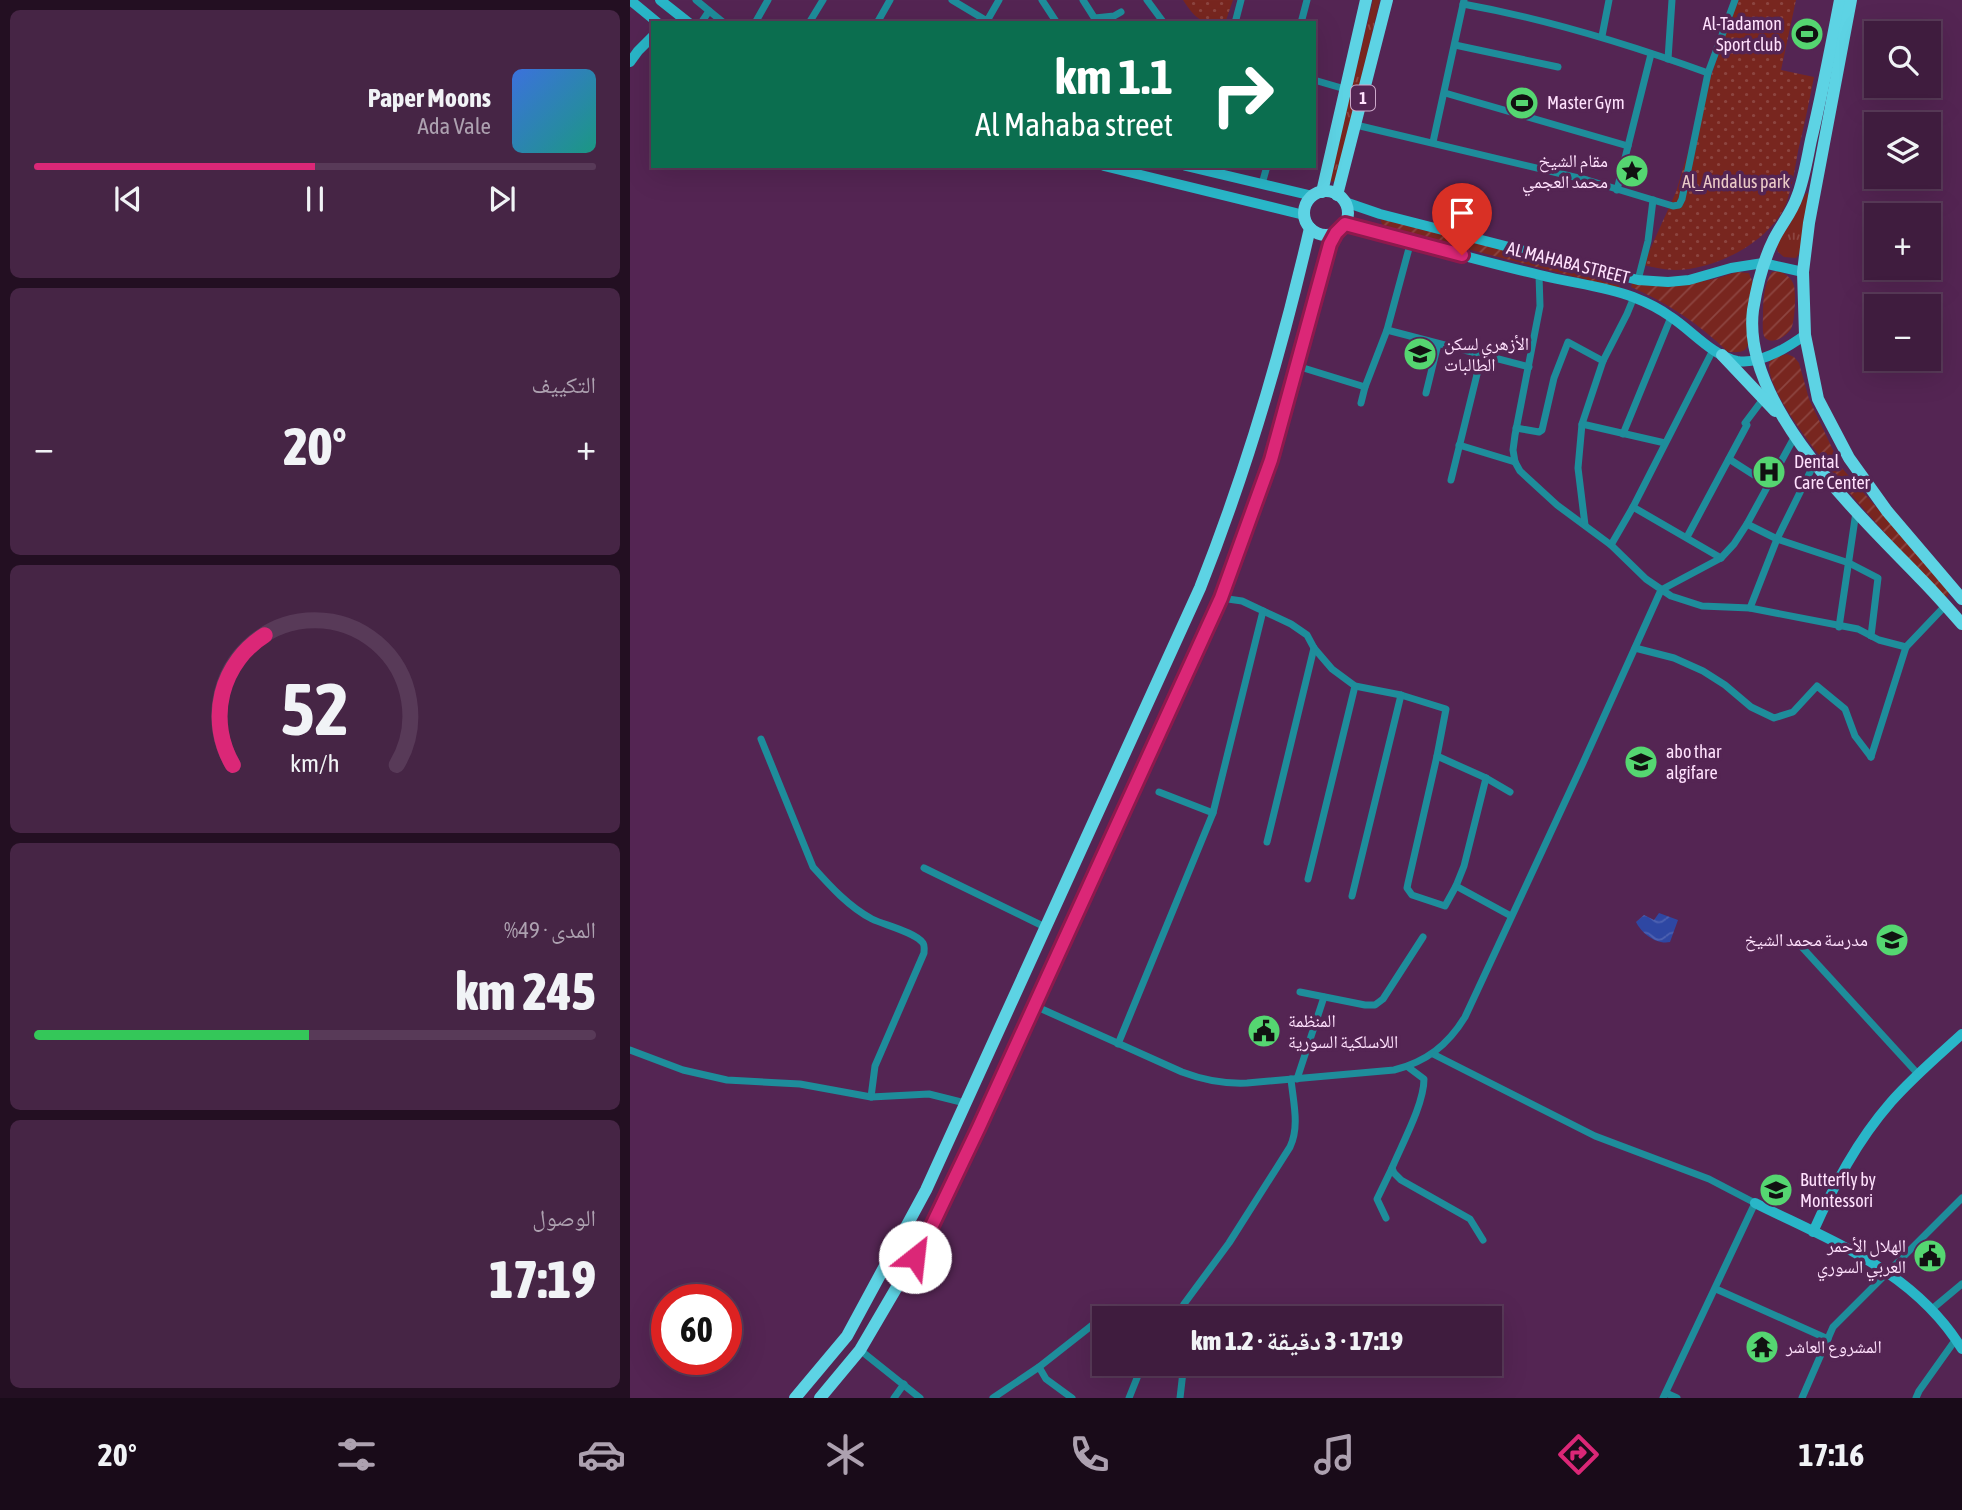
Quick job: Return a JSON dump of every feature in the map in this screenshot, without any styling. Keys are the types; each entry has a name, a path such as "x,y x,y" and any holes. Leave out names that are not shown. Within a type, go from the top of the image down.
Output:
{"main road":[{"path":"630,0 656,21"},
{"path":"660,0 686,21"},
{"name":"1","path":"1317,194 1366,0"},
{"name":"1","path":"1341,199 1387,0"},
{"path":"1840,0 1797,199 1763,263 1753,312 1753,334 1758,358 1772,396 1795,436 1856,512 1962,624"},
{"path":"1851,0 1809,223 1803,272 1805,335 1818,399 1849,457 1886,511 1962,599"},
{"path":"630,62 651,38"},
{"path":"1112,168 1304,215"},
{"path":"1199,168 1317,194"},
{"path":"820,1398 860,1350 928,1234 1221,598 1271,460 1330,244 1340,228 1348,213 1341,199 1327,191 1308,201 1304,215 1310,228 1322,235 1340,228"},
{"name":"AL MAHABA STREET","path":"1341,199 1380,214 1638,280 1689,281 1731,268 1763,263 1803,272"},
{"path":"1375,232 1374,224 1380,214"},
{"path":"795,1398 847,1336 926,1190 1194,601 1224,527 1287,326 1310,228"},
{"name":"AL MAHABA STREET","path":"1340,228 1375,232 1634,297 1671,317 1717,353"},
{"path":"1299,274 1311,269 1316,273 1313,307"},
{"path":"1620,293 1625,284 1624,277"},
{"path":"1717,353 1736,360 1758,358 1778,351 1805,335"},
{"path":"1717,353 1787,422"},
{"path":"1224,527 1244,535"},
{"path":"1813,1232 1856,1148 1917,1074 1962,1034"},
{"path":"926,1190 938,1193 944,1200"},
{"path":"1755,1203 1888,1272 1904,1283 1932,1309 1962,1349"}],"street":[{"path":"756,21 768,0"},
{"path":"878,21 890,0"},
{"path":"953,0 985,21"},
{"path":"988,21 999,0"},
{"path":"1042,0 1056,21"},
{"path":"1083,0 1096,21 1121,12"},
{"path":"1147,0 1160,21"},
{"path":"1236,21 1241,0"},
{"path":"1302,21 1307,0"},
{"path":"1602,36 1609,0"},
{"path":"1668,58 1672,0"},
{"path":"1356,125 1587,180 1672,206 1679,205 1709,73 1735,0"},
{"path":"701,1 722,21"},
{"path":"810,21 821,1"},
{"path":"1433,142 1464,2 1602,36 1709,73"},
{"path":"702,21 709,11"},
{"path":"1455,45 1558,67"},
{"path":"1617,190 1651,54"},
{"path":"1316,81 1345,89"},
{"path":"1445,93 1628,146"},
{"path":"1262,184 1266,168"},
{"path":"1638,280 1651,224 1653,200"},
{"path":"1361,403 1387,330 1411,241"},
{"path":"1539,275 1540,306 1513,450 1520,471 1557,505 1611,545 1646,579 1681,600 1702,606 1750,608 1858,629 1906,647"},
{"path":"1585,525 1578,468 1582,424 1602,361 1634,297"},
{"path":"1623,434 1671,317"},
{"path":"1387,330 1529,367"},
{"path":"1516,428 1539,432 1542,430 1554,378 1568,342 1602,361"},
{"path":"1426,393 1438,344"},
{"path":"1611,545 1717,353"},
{"path":"1451,480 1482,354"},
{"path":"1297,366 1365,387"},
{"path":"1687,537 1746,425 1745,422 1763,399"},
{"path":"1582,424 1665,443"},
{"path":"1035,1006 1182,1072 1214,1082 1236,1084 1383,1072 1408,1067 1433,1054 1451,1038 1465,1017 1661,590 1721,558 1734,544 1795,436"},
{"path":"1459,445 1515,462"},
{"path":"1729,458 1768,484"},
{"path":"1750,608 1777,539 1815,462"},
{"path":"1633,507 1721,558"},
{"path":"1839,627 1856,512"},
{"path":"1747,524 1777,539 1849,563 1878,578 1871,636"},
{"path":"1221,598 1242,601 1291,624 1307,635 1332,669 1355,685 1446,709 1407,888 1412,895 1445,906 1464,866 1486,778"},
{"path":"1635,648 1674,658 1703,671 1726,685 1751,707 1774,718 1793,712 1817,686 1846,709 1855,736 1871,757 1906,647 1945,606"},
{"path":"1118,1044 1213,813 1263,611"},
{"path":"1267,842 1314,648"},
{"path":"1308,880 1355,685"},
{"path":"1352,896 1401,695"},
{"path":"761,739 813,867 860,911 914,936 925,947 875,1066 872,1097"},
{"path":"1437,756 1510,792"},
{"path":"1159,792 1213,813"},
{"path":"924,868 1045,927"},
{"path":"1456,886 1511,916"},
{"path":"1300,992 1368,1006 1378,1003 1423,937"},
{"path":"1800,945 1917,1074"},
{"path":"1183,1306 1229,1243 1290,1147 1295,1125 1294,1079 1324,997"},
{"path":"630,1050 683,1070 727,1080 800,1084 872,1097 929,1094 965,1102"},
{"path":"1433,1054 1595,1136 1709,1179 1755,1203 1665,1395 1677,1398"},
{"path":"1386,1217 1377,1199 1420,1103 1424,1087 1424,1079 1408,1067"},
{"path":"1392,1168 1401,1180 1470,1219 1483,1240"},
{"path":"1802,1398 1833,1327 1962,1198"},
{"path":"1932,1309 1962,1284"},
{"path":"1716,1289 1828,1339"},
{"path":"993,1398 1039,1367 1092,1325"},
{"path":"1916,1398 1956,1339"},
{"path":"860,1350 920,1398"},
{"path":"1039,1367 1046,1379 1072,1398"},
{"path":"1129,1398 1138,1376"},
{"path":"1180,1398 1183,1376"},
{"path":"894,1398 904,1384"}],"green space":[{"path":"1183,0 1233,0 1226,21 1207,21 1192,12"},
{"path":"1373,0 1380,0 1336,182 1329,181"},
{"name":"Al_Andalus park","path":"1737,0 1796,0 1781,70 1814,77 1786,204 1768,230 1754,242 1723,259 1691,269 1663,269 1643,265 1676,192"},
{"path":"1806,193 1811,194 1799,254 1796,258 1784,257 1777,249 1779,239"},
{"path":"1380,218 1621,278 1619,288 1389,229 1382,224"},
{"path":"1779,271 1793,283 1794,314 1789,332 1770,341 1763,334 1764,298 1769,276 1772,272"},
{"path":"1737,272 1749,273 1754,297 1748,346 1739,352 1728,352 1682,315 1631,287 1633,280 1686,284"},
{"path":"1787,354 1799,363 1809,399 1841,467 1948,589 1947,597 1942,595 1900,550 1808,441 1785,406 1771,377 1771,358"}],"water":[{"path":"1659,913 1678,920 1670,942 1650,938 1636,922 1644,915 1654,920"}],"place":[{"name":"Al-Tadamon Sport club","path":"1807,34"},
{"name":"Master Gym","path":"1522,103"},
{"name":"مقام الشيخ محمد العجمي","path":"1632,171"},
{"name":"الأزهري لسكن الطالبات","path":"1420,354"},
{"name":"Dental Care Center","path":"1769,472"},
{"name":"abo thar algifare","path":"1641,762"},
{"name":"مدرسة محمد الشيخ","path":"1892,940"},
{"name":"المنظمة اللاسلكية السورية","path":"1264,1031"},
{"name":"Butterfly by Montessori","path":"1776,1190"},
{"name":"الهلال الأحمر العربي السوري","path":"1930,1256"},
{"name":"المشروع العاشر","path":"1762,1347"}],"route":[{"path":"915,1257 979,1127 1221,598 1271,460 1330,244 1336,233 1345,224 1462,255"}]}
